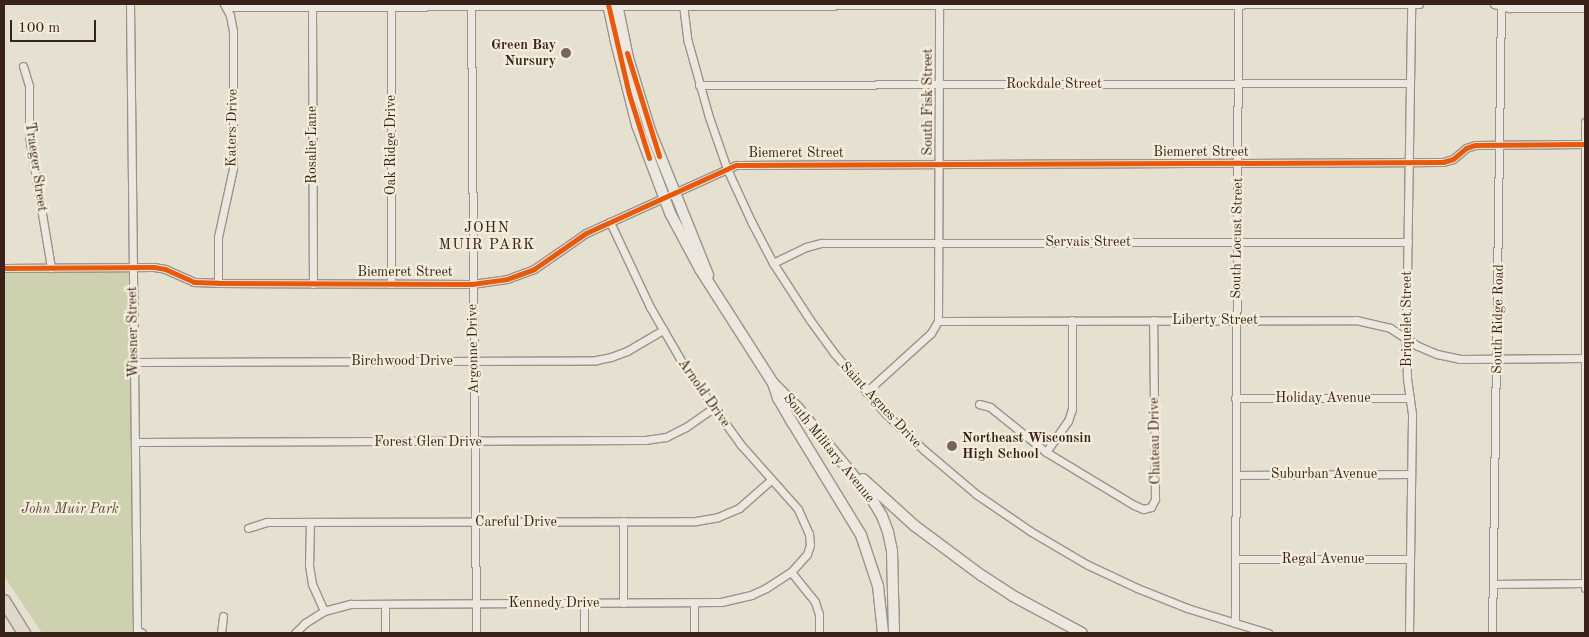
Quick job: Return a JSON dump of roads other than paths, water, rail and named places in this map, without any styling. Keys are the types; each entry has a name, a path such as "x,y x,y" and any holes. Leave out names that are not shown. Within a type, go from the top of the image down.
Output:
{"highway":[{"path":"4,601 24,633"}],"main road":[{"name":"South Military Avenue","path":"613,5 668,194 703,259 709,281 772,383 792,422 861,535 870,556 879,590 883,633"},
{"name":"South Military Avenue","path":"772,383 795,404 872,499 886,524 892,546 894,633"},
{"path":"846,467 856,473 925,534 981,576 1013,596 1082,633"}],"street":[{"name":"Wiesner Street","path":"130,4 135,442 140,632"},
{"name":"South Locust Street","path":"1235,623 1238,4"},
{"name":"Briquelet Street","path":"1409,633 1411,474 1410,398 1407,378 1406,339 1411,4"},
{"path":"225,6 1419,4"},
{"path":"1499,4 1509,8 1585,8"},
{"name":"South Ridge Road","path":"1492,633 1500,144 1499,4"},
{"name":"Argonne Drive","path":"471,5 476,633"},
{"name":"Saint Agnes Drive","path":"683,5 688,42 699,85 728,169 773,263 810,320 866,392 924,450 976,494 1030,531 1088,565 1137,588 1268,633"},
{"name":"South Fisk Street","path":"938,321 940,243 939,5"},
{"name":"Katers Drive","path":"218,283 218,237 233,168 233,31 225,6"},
{"name":"Oak Ridge Drive","path":"391,6 392,284"},
{"name":"Rosalie Lane","path":"312,7 313,284"},
{"name":"Traeger Street","path":"23,66 29,86 29,136 51,268"},
{"name":"Rockdale Street","path":"699,85 1410,83"},
{"path":"1585,122 1585,588"},
{"name":"Biemeret Street","path":"4,268 133,267 165,269 194,282 218,283 472,284 507,279 534,269 586,233 668,194 736,165 1409,163 1442,162 1453,159 1466,148 1475,145 1585,144"},
{"name":"Arnold Drive","path":"610,222 663,330 713,408 771,480 798,509 809,534 810,545 807,554"},
{"name":"Servais Street","path":"773,263 806,247 821,243 1408,242"},
{"path":"1046,452 1068,421 1072,409 1072,320"},
{"name":"Chateau Drive","path":"979,404 990,408 1046,452 1134,505 1143,509 1151,507 1155,500 1153,320"},
{"name":"Liberty Street","path":"938,321 1356,320 1378,324 1436,354 1460,359 1585,358"},
{"path":"866,392 931,333 938,321"},
{"name":"Birchwood Drive","path":"134,362 596,360 611,358 663,330"},
{"name":"Holiday Avenue","path":"1236,398 1410,398"},
{"name":"Forest Glen Drive","path":"135,442 645,440 666,437 686,427 713,408"},
{"name":"Suburban Avenue","path":"1236,474 1411,474"},
{"name":"Careful Drive","path":"248,528 267,522 696,521 718,517 739,508 771,480"},
{"path":"623,521 623,603"},
{"path":"310,522 309,565 312,584 324,611"},
{"name":"Kennedy Drive","path":"295,633 305,623 324,611 352,604 721,602 751,595 766,588 791,572 807,554"},
{"name":"Regal Avenue","path":"1236,559 1410,559"},
{"path":"791,572 815,602 819,614 819,633"},
{"path":"1493,584 1585,583"},
{"path":"879,590 893,590"},
{"path":"584,603 584,633"},
{"path":"694,603 694,633"},
{"path":"385,604 385,633"},
{"path":"221,633 223,616"}],"place":[{"name":"Green Bay Nursury","path":"566,53"},
{"name":"Northeast Wisconsin High School","path":"952,446"}],"district":[{"name":"JOHN MUIR PARK","path":"487,236"}],"park label":[{"name":"John Muir Park","path":"70,509"}]}
